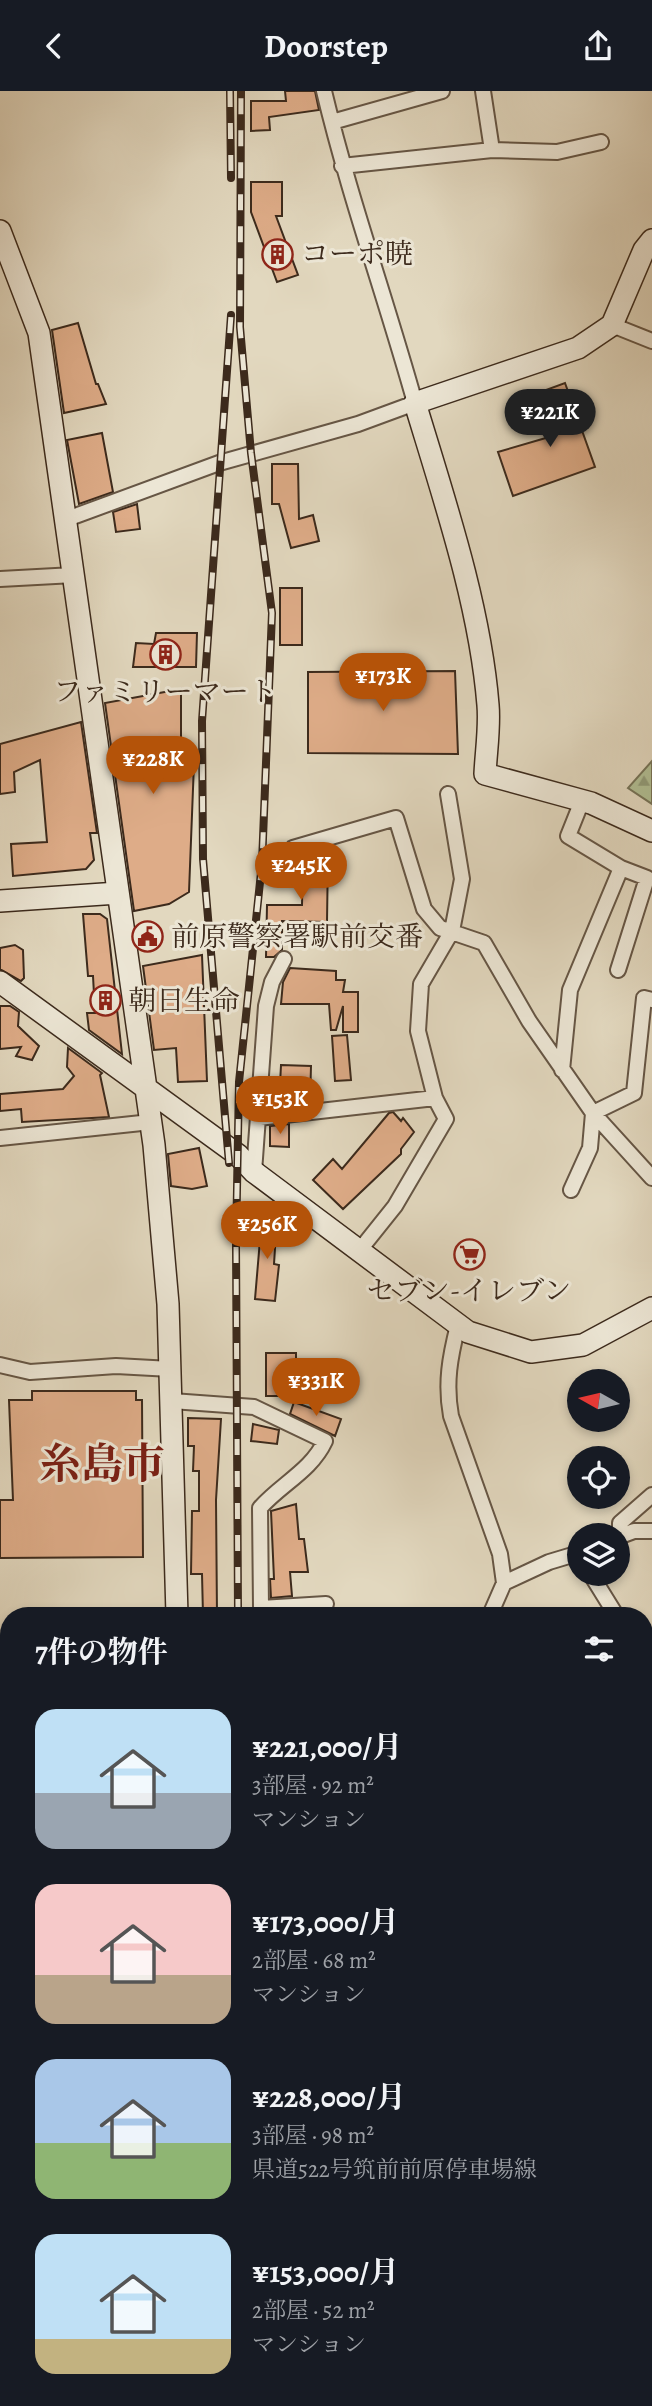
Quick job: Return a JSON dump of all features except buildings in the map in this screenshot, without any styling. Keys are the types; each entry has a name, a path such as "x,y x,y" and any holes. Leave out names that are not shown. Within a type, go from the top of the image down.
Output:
{"street":[{"path":"324,91 342,166 379,274 440,484 475,626 488,706 485,774 582,801 652,831"},
{"path":"332,122 442,91"},
{"path":"483,91 492,151"},
{"path":"342,166 492,151 557,152 601,142"},
{"path":"0,230 39,333 151,1122 171,1369 177,1607"},
{"path":"67,519 219,463 358,424 578,348 612,325 649,246"},
{"path":"612,325 652,341"},
{"path":"0,579 74,575"},
{"path":"359,1251 395,1206 446,1119 435,1098 418,1031 421,984 452,931 462,879 448,794"},
{"path":"582,801 568,836 621,868 647,878 618,970"},
{"path":"293,848 396,818 424,909 439,928 484,943 529,1021 562,1070 593,1113 652,1178"},
{"path":"562,1070 570,990 621,868"},
{"path":"0,901 118,893"},
{"path":"254,1172 266,1006 272,982 284,959"},
{"path":"0,982 146,1091 238,1155 254,1172 468,1332 531,1352 583,1345 652,1308"},
{"path":"593,1113 634,1093 644,998 652,1000"},
{"path":"258,1118 435,1098"},
{"path":"571,1190 590,1148 593,1113"},
{"path":"0,1138 151,1122"},
{"path":"458,1325 447,1375 447,1393 451,1416 500,1554 504,1583 494,1607"},
{"path":"0,1365 30,1372 104,1366 171,1369"},
{"path":"172,1401 254,1407 325,1441 320,1453 299,1475 260,1508 261,1607"},
{"path":"621,1523 652,1495"},
{"path":"630,1533 652,1531"},
{"path":"504,1583 567,1559"},
{"path":"598,1586 611,1607"},
{"path":"277,1607 326,1604"}],"green space":[{"path":"652,761 652,804 628,788"}],"railway":[{"path":"230,91 231,178"},
{"path":"238,1607 236,1242 239,1082 262,863 272,613 251,453 240,327 241,91"},
{"path":"229,1163 203,859 202,721 231,315"}],"place":[{"name":"コーポ暁","path":"278,254"},
{"name":"ファミリーマート","path":"165,655"},
{"name":"前原警察署駅前交番","path":"148,937"},
{"name":"朝日生命","path":"105,1001"},
{"name":"セブン-イレブン","path":"469,1254"}],"district":[{"name":"糸島市","path":"102,1463"}]}
